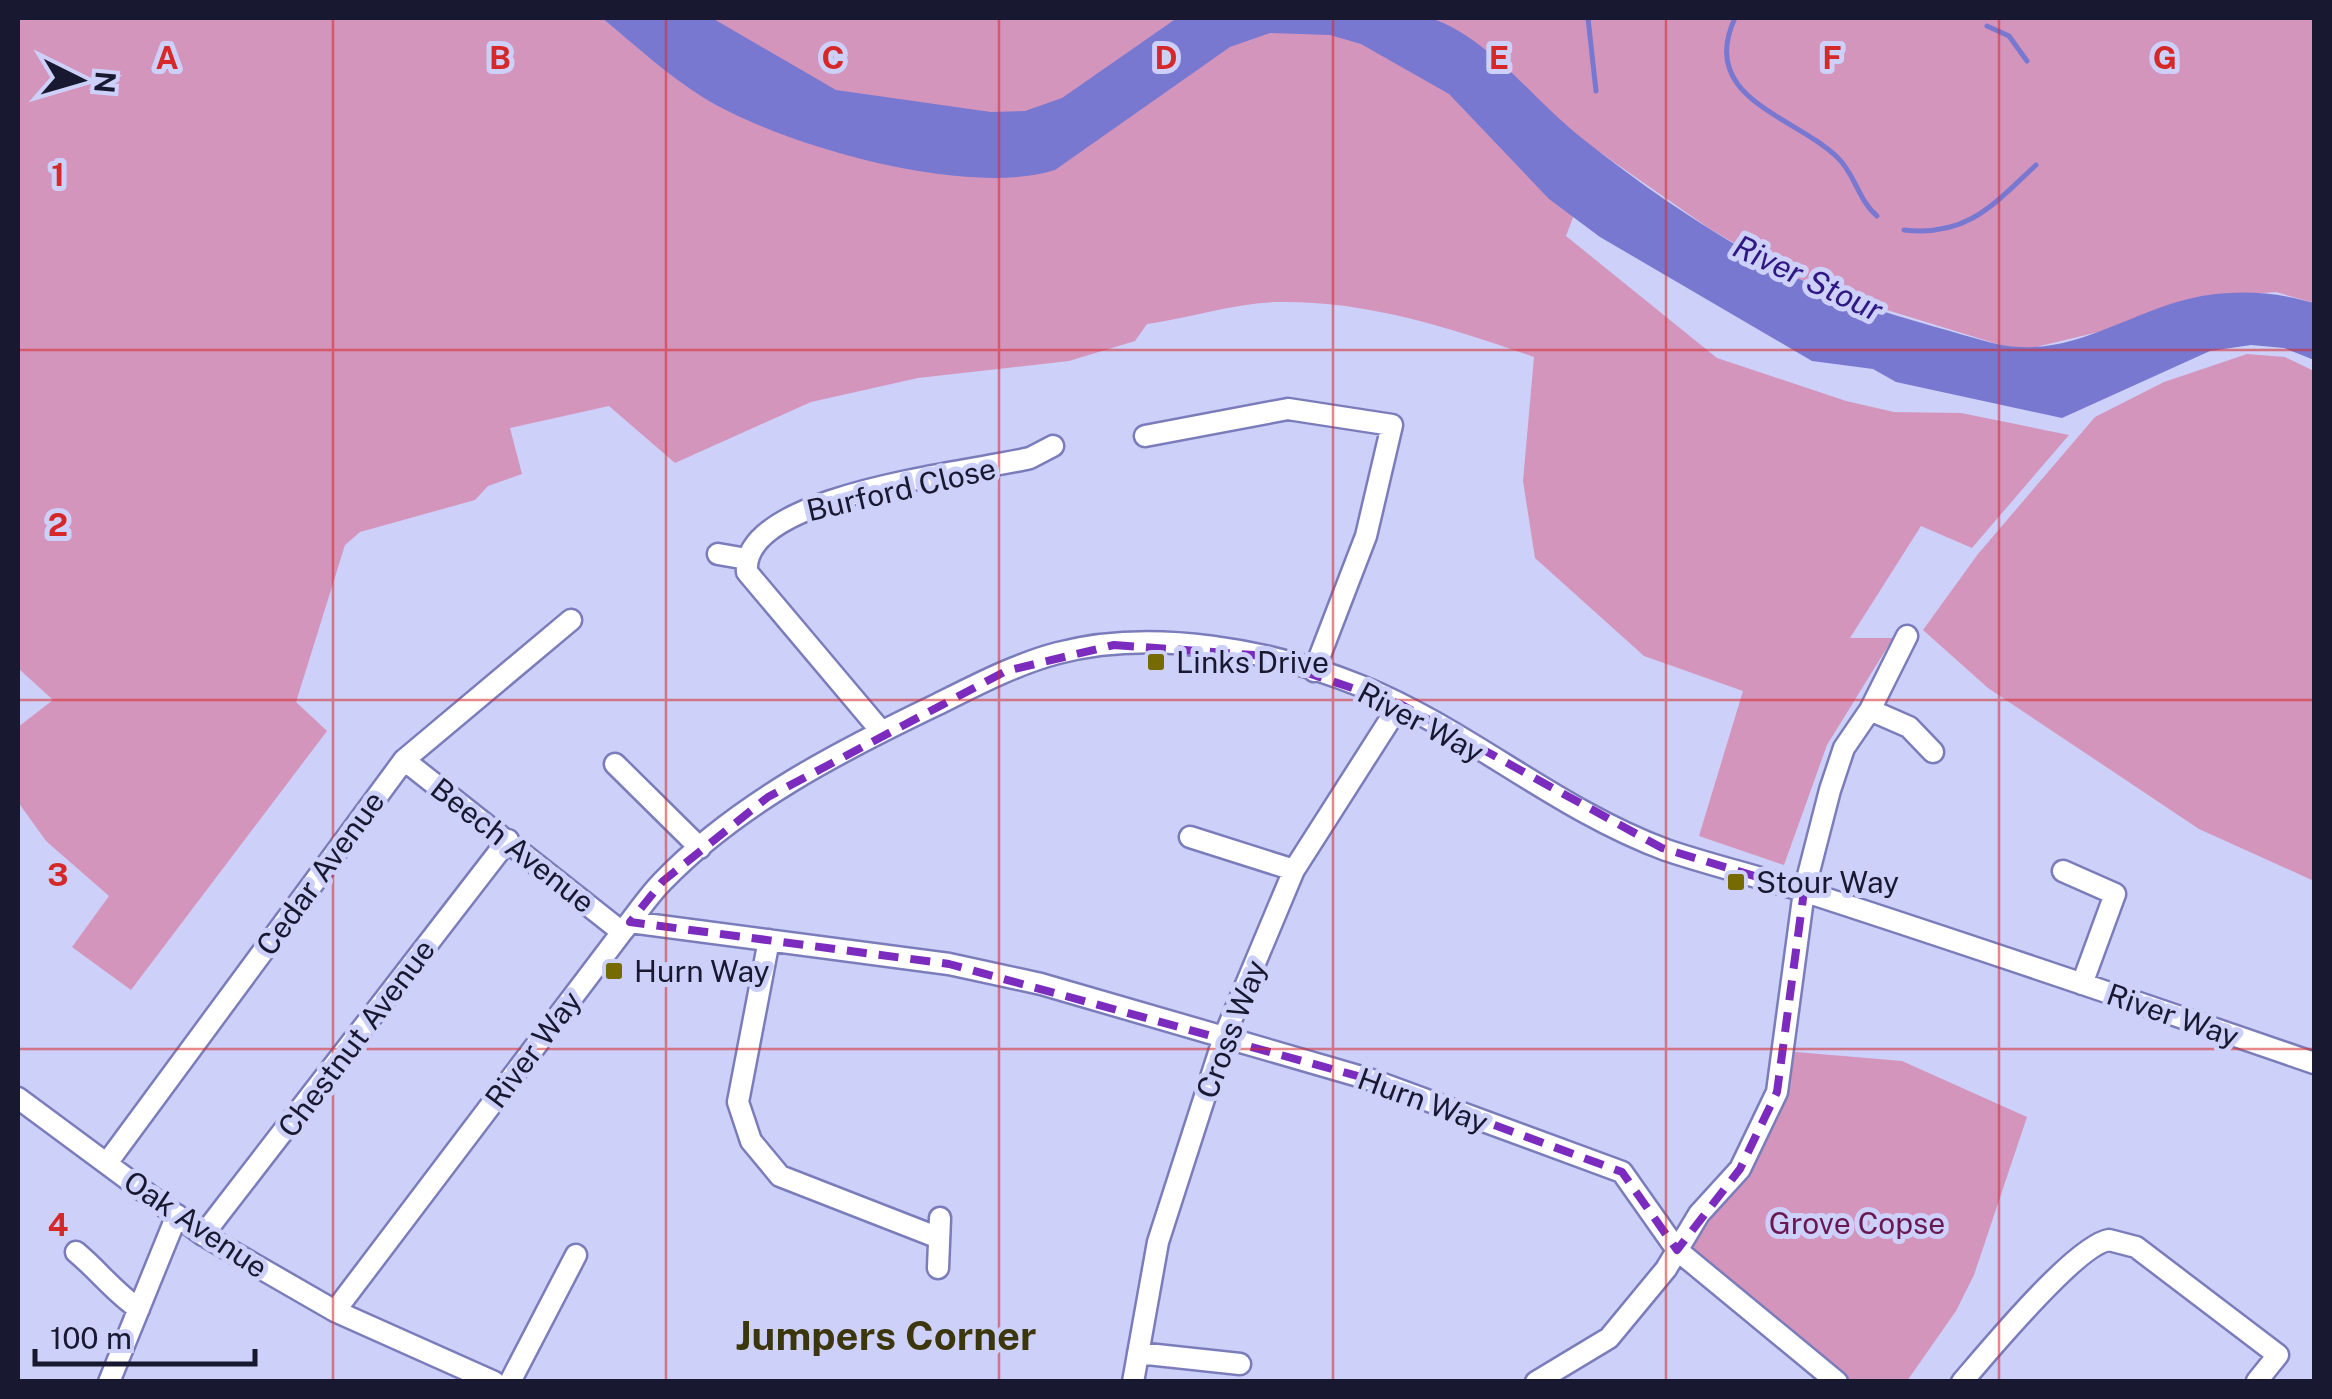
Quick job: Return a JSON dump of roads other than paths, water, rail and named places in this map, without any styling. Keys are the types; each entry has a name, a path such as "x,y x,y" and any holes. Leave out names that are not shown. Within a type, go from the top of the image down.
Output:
{"street":[{"path":"1146,436 1288,409 1392,425 1366,536 1314,672"},
{"name":"Burford Close","path":"747,559 768,528 817,504 1013,462 1053,446"},
{"path":"718,554 747,559 747,572 882,731"},
{"name":"Cedar Avenue","path":"107,1163 404,760 571,620"},
{"path":"1536,1382 1609,1338 1678,1250 1699,1214 1740,1169 1777,1092 1804,891 1844,748 1870,710 1907,636"},
{"name":"River Way","path":"334,1311 626,927 662,882 700,848 768,797 882,731 1006,671 1059,652 1114,645 1186,646 1254,655 1314,672 1400,704 1512,772 1662,848 1804,891 2314,1063"},
{"name":"Cross Way","path":"1133,1382 1158,1242 1224,1037 1294,870 1400,704"},
{"path":"1870,710 1908,727 1933,752"},
{"name":"Beech Avenue","path":"404,760 626,927"},
{"path":"614,764 700,848"},
{"path":"1190,837 1294,870"},
{"name":"Chestnut Avenue","path":"204,1235 508,840"},
{"path":"2063,871 2115,894 2082,984"},
{"name":"Hurn Way","path":"626,927 770,940 949,964 1041,984 1372,1080 1622,1172 1678,1250 1837,1382"},
{"path":"770,940 738,1102 751,1141 780,1176 940,1228 938,1268"},
{"name":"Oak Avenue","path":"18,1098 204,1235 334,1311 494,1382"},
{"path":"109,1382 177,1215"},
{"path":"1962,1382 2074,1263 2097,1244 2109,1240 2136,1247 2278,1355 2257,1381"},
{"path":"76,1252 103,1274 114,1292 139,1310"},
{"path":"510,1382 576,1255"},
{"path":"1138,1354 1240,1364"}],"waterway":[{"path":"1588,18 1596,91"},
{"path":"1735,18 1727,46 1729,68 1740,87 1756,103 1838,158 1877,216"},
{"path":"1987,26 2009,36 2027,61"},
{"path":"1904,230 1926,231 1963,223 1993,205 2036,165"}],"place":[{"name":"Links Drive","path":"1156,662"},
{"name":"Stour Way","path":"1736,882"},
{"name":"Hurn Way","path":"614,971"}],"district":[{"name":"Jumpers Corner","path":"886,1335"}],"water label":[{"name":"River Stour","path":"1808,278"}],"park label":[{"name":"Grove Copse","path":"1857,1223"}]}
